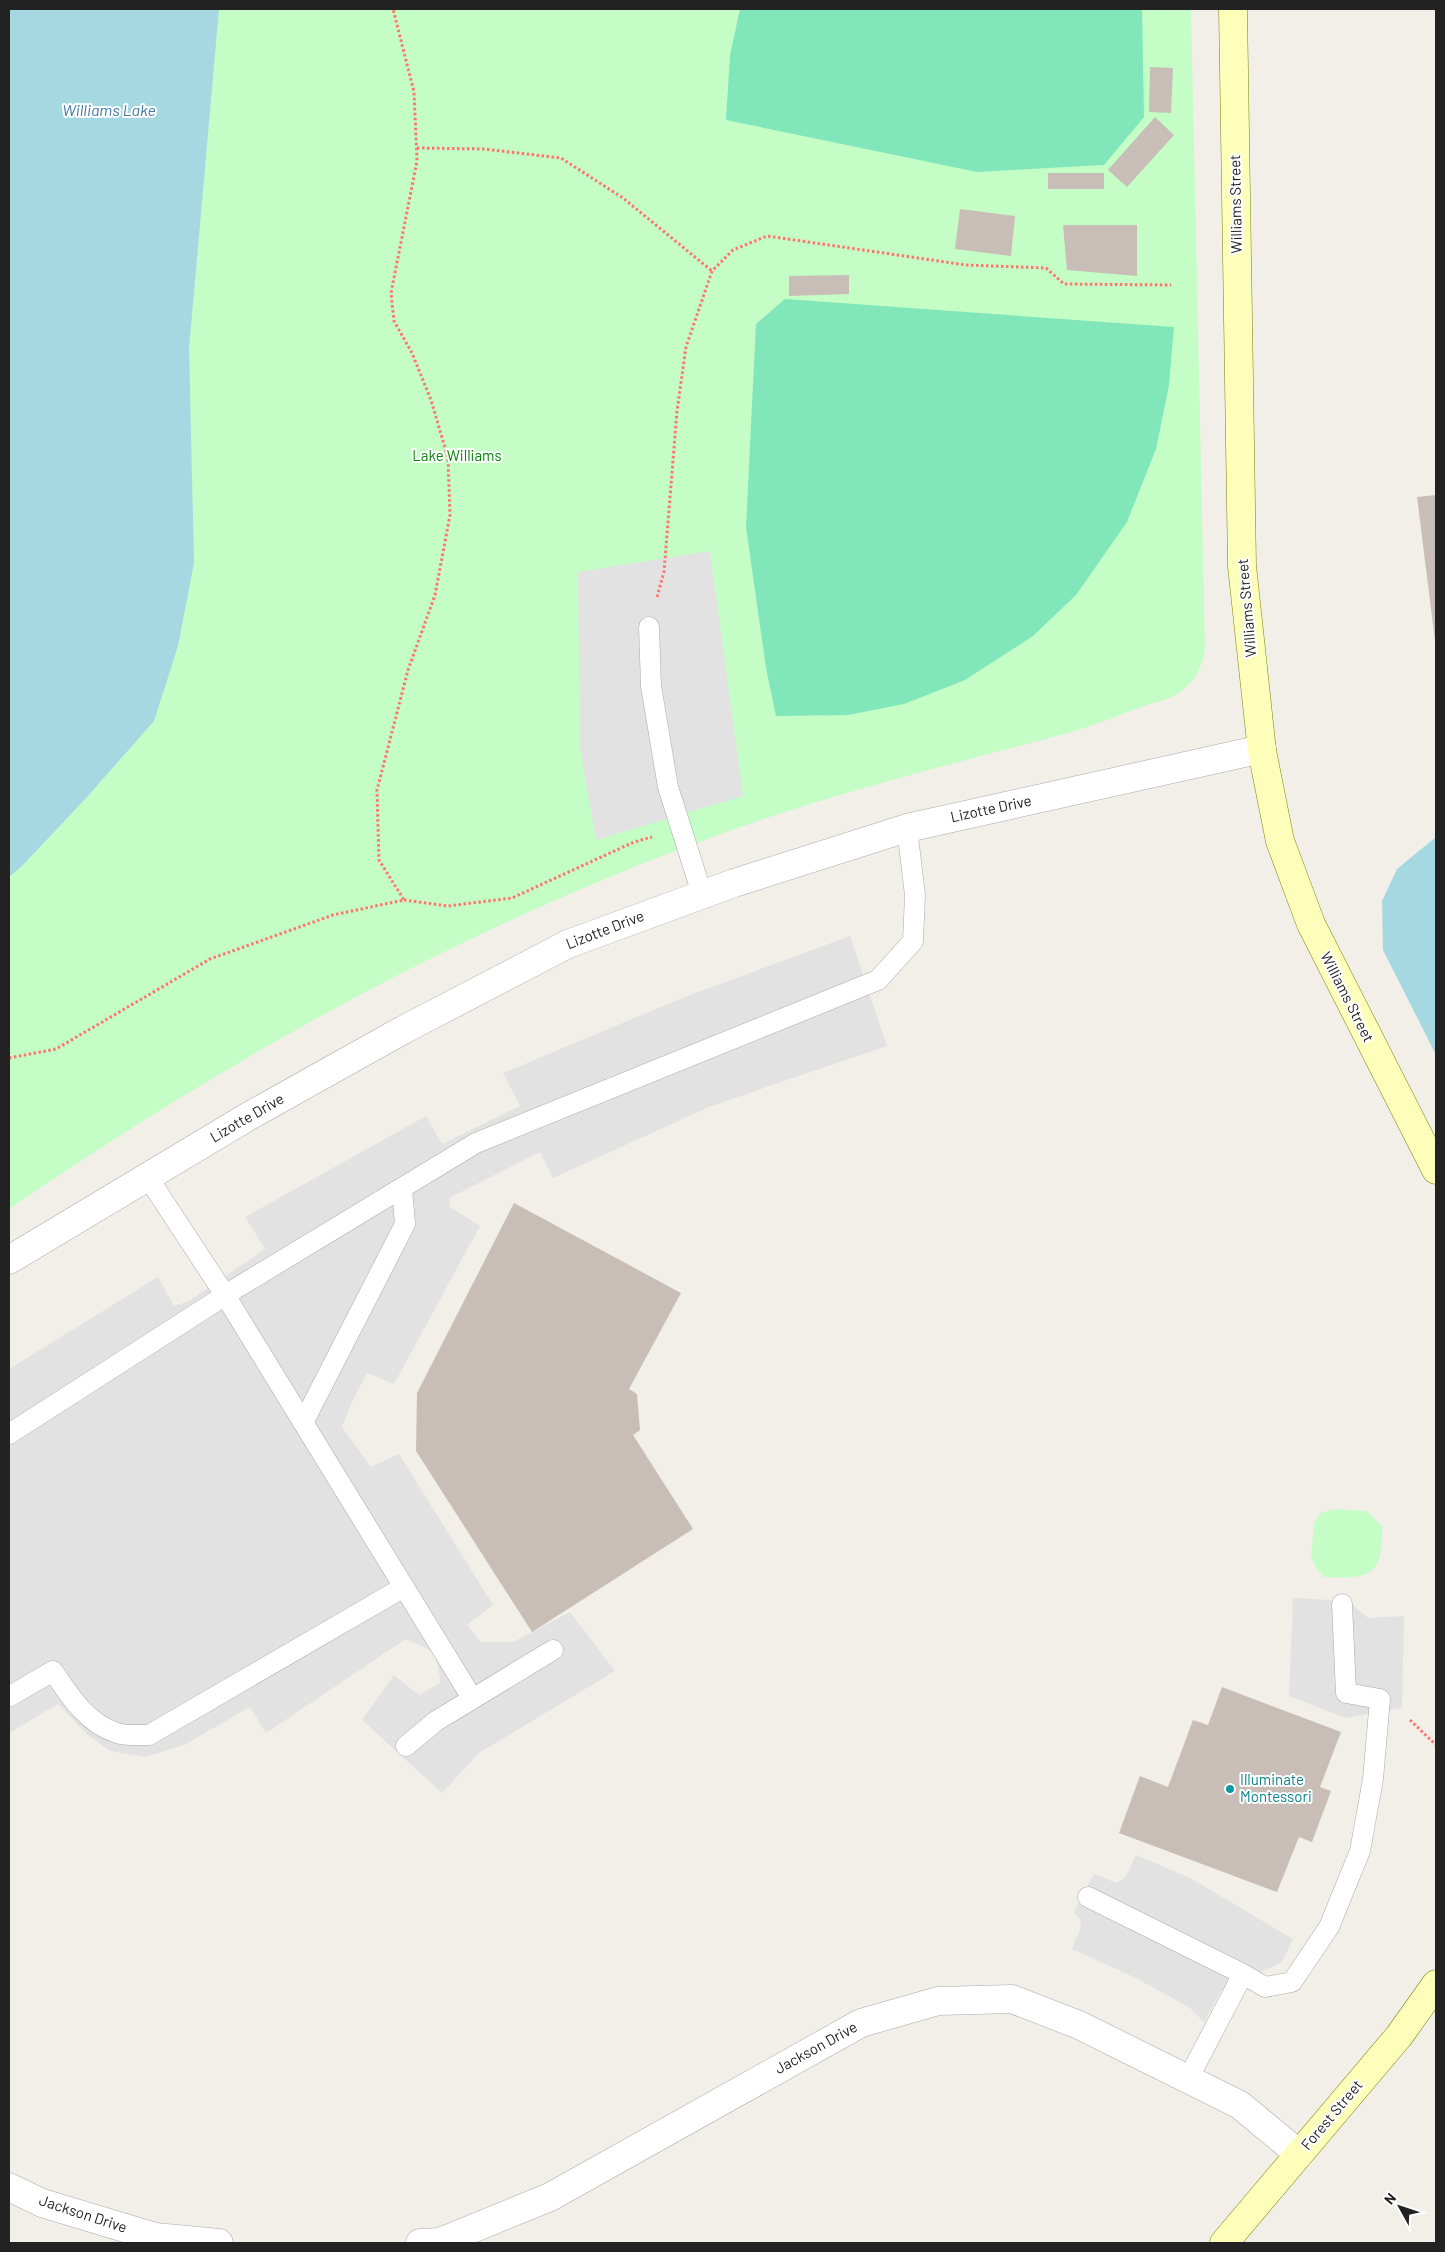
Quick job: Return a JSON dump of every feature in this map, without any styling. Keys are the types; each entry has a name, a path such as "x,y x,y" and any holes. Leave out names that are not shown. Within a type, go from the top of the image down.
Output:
{"main road":[{"name":"Williams Street","path":"1233,9 1242,566 1262,749 1280,841 1311,924 1436,1170"},
{"name":"Forest Street","path":"1224,2243 1399,2036 1436,1984"}],"street":[{"name":"Lizotte Drive","path":"9,1260 249,1116 403,1030 568,944 702,894 907,828 1262,749"},
{"name":"Jackson Drive","path":"420,2243 440,2242 550,2198 861,2023 938,2001 1012,1999 1079,2025 1240,2105 1299,2154"},
{"name":"Jackson Drive","path":"9,2187 42,2203 155,2237 219,2243"}],"lane":[{"path":"649,627 651,686 668,787 702,894"},
{"path":"9,1434 225,1295 476,1143 878,980 912,941 915,896 907,828"},
{"path":"147,1176 225,1295 472,1698"},
{"path":"303,1423 405,1224 402,1188"},
{"path":"9,1695 53,1671 75,1703 96,1722 118,1733 149,1735 404,1587"},
{"path":"1088,1897 1243,1974 1265,1987 1292,1982 1329,1926 1360,1851 1373,1779 1380,1698 1346,1693 1342,1604"},
{"path":"406,1746 436,1721 553,1650"},
{"path":"1188,2079 1243,1974"}],"path":[{"path":"393,9 414,92 418,161 391,293 394,321 415,361 431,400 448,458 450,515 435,595 408,670 377,790 379,860 404,900"},
{"path":"416,148 484,150 561,158 622,198 712,271"},
{"path":"649,627 664,572 677,410 686,346 712,271 733,250 767,236 966,265 1046,268 1064,284 1171,284"},
{"path":"9,1058 56,1049 210,958 333,915 404,900 448,906 512,898 634,842 681,828"}],"green space":[{"name":"Lake Williams","path":"9,9 1191,9 1205,649 1197,673 1187,686 1165,700 1068,733 899,778 761,820 661,857 563,897 466,941 279,1039 188,1093 9,1209"},
{"path":"740,9 1142,9 1144,117 1104,165 977,172 726,120 730,55"},
{"path":"785,299 1174,327 1169,385 1156,449 1127,522 1076,595 1033,636 965,680 904,704 848,715 776,716 766,668 746,527 756,324"},
{"path":"1335,1509 1366,1511 1382,1526 1380,1555 1371,1571 1363,1575 1324,1577 1316,1568 1311,1557 1314,1523 1321,1513"}],"shaded area":[{"path":"710,551 743,796 596,840 580,748 578,572"},
{"path":"850,936 887,1046 711,1106 553,1178 540,1152 449,1198 450,1207 480,1226 394,1384 367,1373 342,1427 371,1467 399,1454 493,1605 467,1625 481,1642 513,1642 570,1612 615,1671 479,1753 442,1793 362,1720 394,1675 419,1695 441,1682 435,1652 406,1639 266,1733 250,1707 184,1745 145,1757 110,1751 88,1735 58,1704 9,1733 9,1369 158,1277 174,1306 189,1301 265,1249 245,1217 426,1116 442,1144 520,1106 503,1073 680,999"},
{"path":"1293,1598 1348,1601 1368,1618 1404,1616 1402,1708 1346,1718 1289,1696"},
{"path":"1136,1855 1190,1878 1293,1939 1280,1963 1221,1991 1204,2022 1190,2008 1136,1978 1072,1949 1081,1927 1080,1919 1074,1912 1094,1874 1116,1883 1125,1878"}],"water":[{"name":"Williams Lake","path":"9,9 219,9 189,349 194,563 178,646 154,721 87,797 22,866 9,877"},
{"path":"1436,837 1436,1055 1383,950 1382,901 1397,869"}],"building":[{"path":"1150,67 1173,68 1171,113 1149,112"},
{"path":"1155,117 1174,135 1127,187 1108,170"},
{"path":"1048,173 1104,173 1104,189 1048,189"},
{"path":"960,209 1015,216 1011,256 955,249"},
{"path":"1063,225 1137,225 1137,276 1067,270"},
{"path":"849,275 849,294 789,296 789,276"},
{"path":"1436,495 1436,641 1435,641 1417,497"},
{"path":"514,1203 681,1293 629,1389 637,1394 640,1430 633,1435 693,1529 532,1632 416,1451 417,1393"},
{"name":"Illuminate Montessori","path":"1222,1687 1341,1732 1320,1787 1331,1791 1312,1842 1299,1837 1277,1892 1119,1833 1140,1776 1168,1787 1193,1720 1208,1725"}],"place":[{"name":"Illuminate Montessori","path":"1230,1789"}]}
